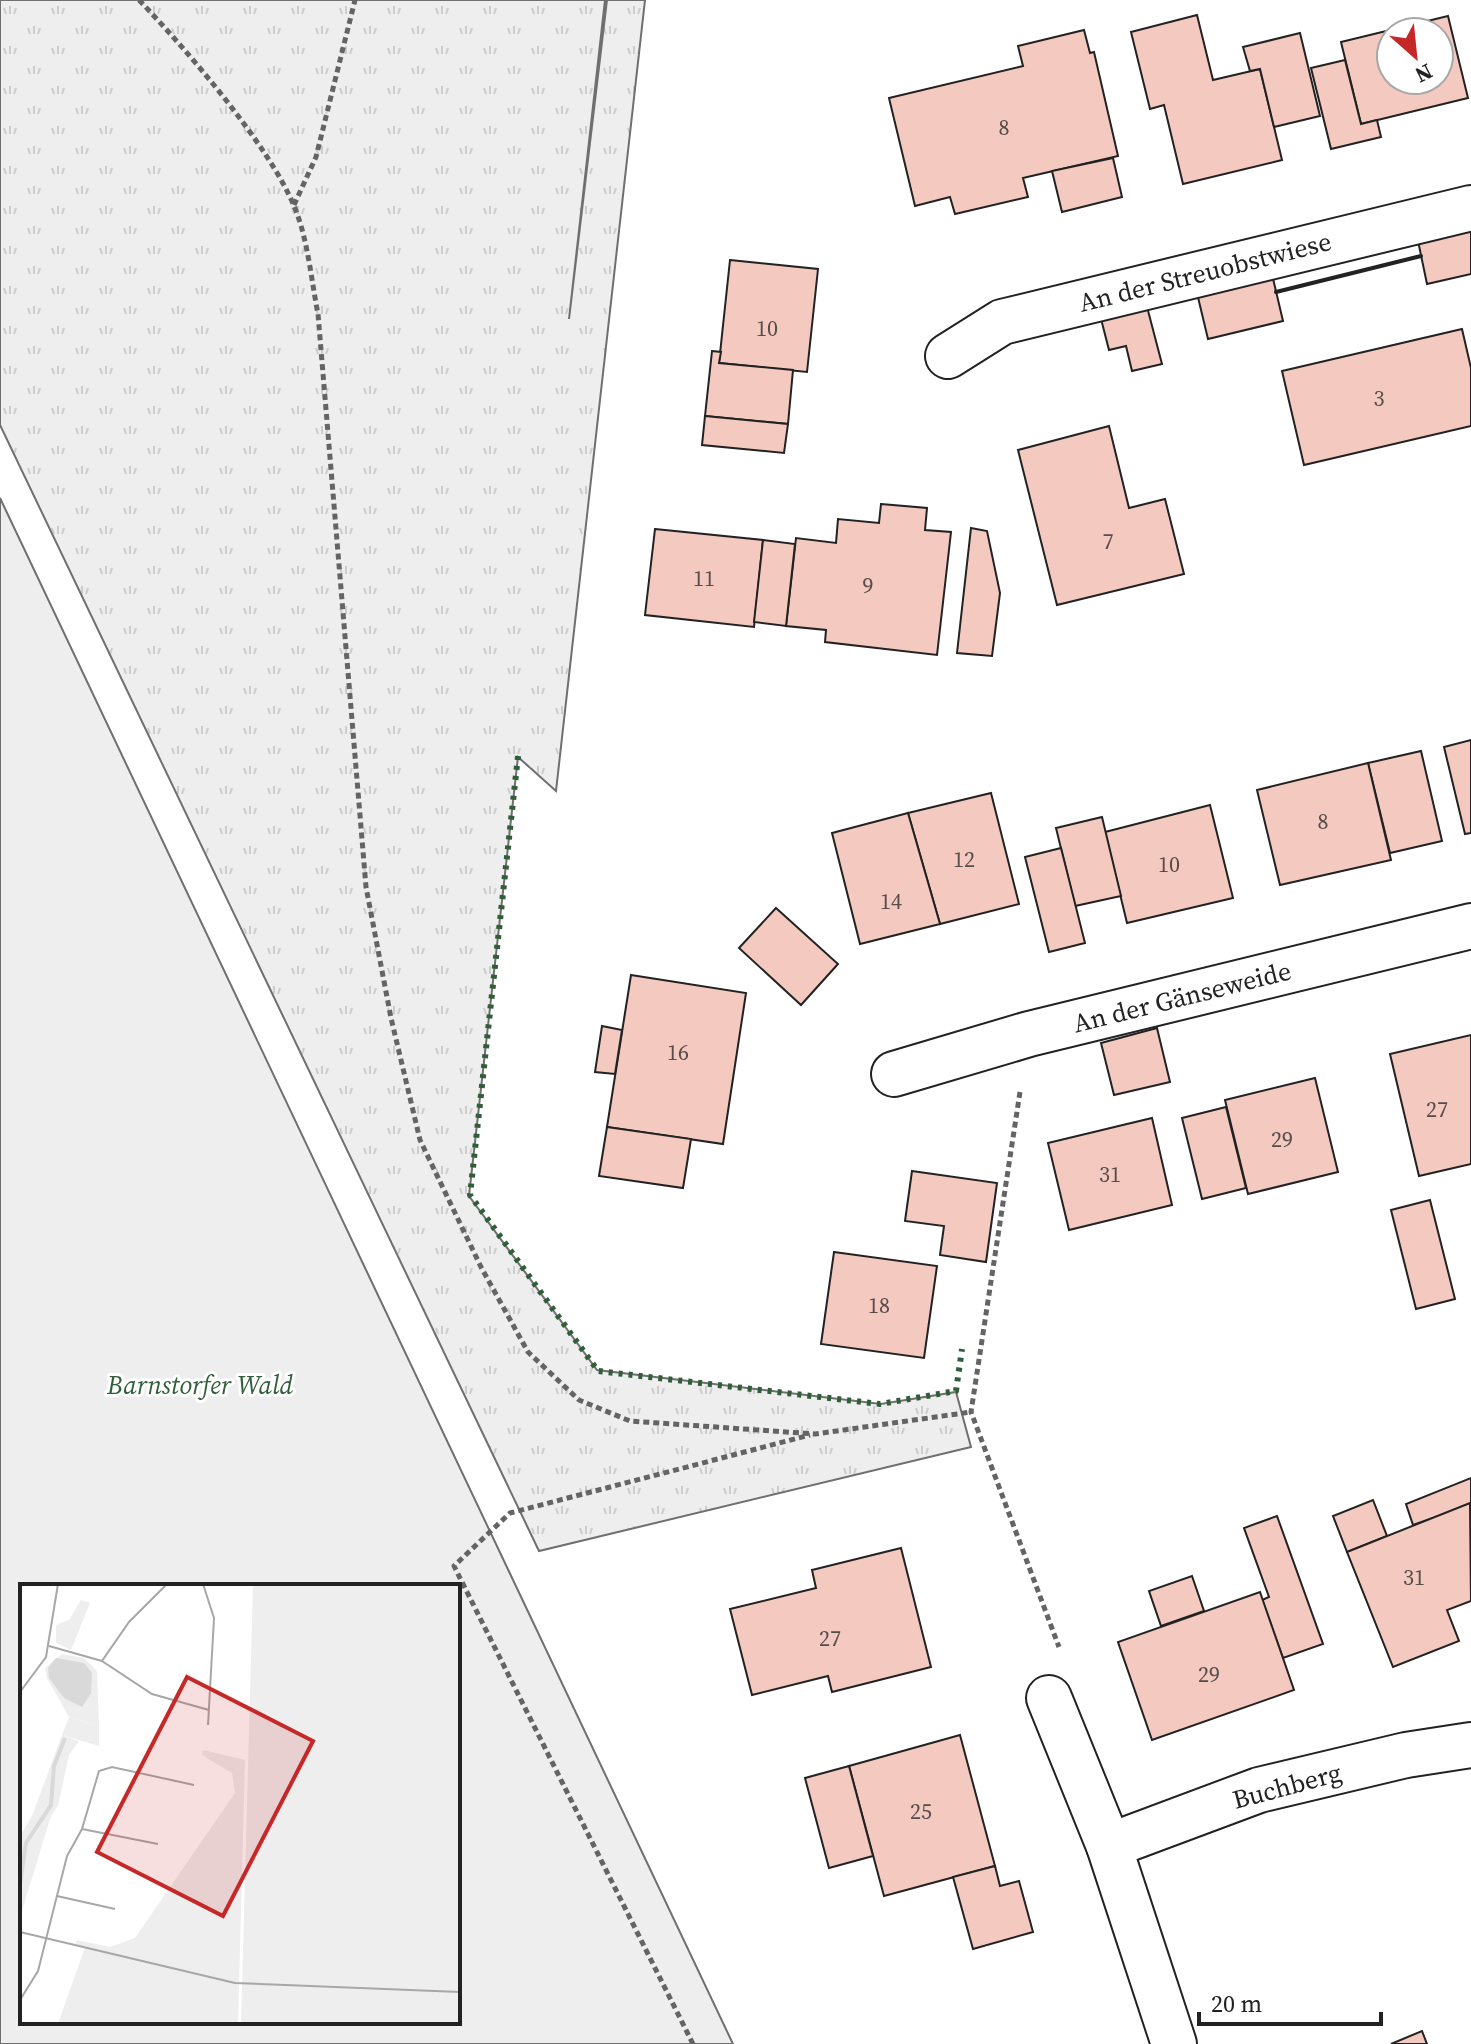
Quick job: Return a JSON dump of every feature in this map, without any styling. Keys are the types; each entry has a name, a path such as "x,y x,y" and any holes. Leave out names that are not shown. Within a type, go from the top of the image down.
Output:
{"street":[{"name":"An der Streuobstwiese","path":"948,356 1002,322 1471,208"},
{"name":"An der Gänseweide","path":"894,1074 1029,1034 1471,926"},
{"path":"1049,1698 1109,1846 1174,2044"},
{"name":"Buchberg","path":"1109,1846 1259,1790 1406,1755 1471,1745"}],"path":[{"path":"139,0 258,146 294,205 318,314 366,887 391,1018 420,1140 481,1267 528,1352 579,1400 630,1421 815,1434"},
{"path":"294,205 316,157 355,0"},
{"path":"1029,1034 971,1412 1066,1666 1049,1698"},
{"path":"693,2044 454,1566 510,1513 815,1434 971,1412"}],"green space":[{"path":"0,0 605,0 569,319 607,0 645,0 556,791 518,757 469,1196 597,1370 881,1404 956,1392 971,1447 539,1551 0,425"},
{"name":"Barnstorfer Wald","path":"0,498 733,2044 0,2044"}],"building":[{"path":"1197,15 1213,80 1260,69 1282,160 1183,184 1164,105 1150,109 1131,32"},
{"path":"1084,30 1090,53 1094,52 1118,156 1023,178 1028,197 955,214 950,197 915,206 889,98 1023,66 1018,46"},
{"path":"1300,33 1320,116 1274,127 1260,69 1250,71 1243,47"},
{"path":"1375,34 1375,96 1455,96 1455,45 1468,98 1361,124 1341,42"},
{"path":"1345,60 1361,124 1377,120 1381,137 1331,149 1311,68"},
{"path":"1113,158 1122,197 1062,212 1052,171"},
{"path":"1471,224 1471,274 1427,284 1417,236"},
{"path":"730,260 818,269 807,372 719,363"},
{"path":"1271,270 1283,321 1208,339 1196,289"},
{"path":"1146,303 1162,364 1132,371 1126,346 1109,350 1100,315"},
{"path":"1462,329 1471,368 1471,426 1304,465 1282,371"},
{"path":"712,351 721,352 719,363 793,370 788,424 705,416"},
{"path":"705,416 788,424 784,453 702,445"},
{"path":"1109,426 1129,508 1165,499 1184,574 1057,605 1018,450"},
{"path":"881,504 927,508 925,530 951,532 937,655 825,642 826,630 786,626 796,538 836,543 838,519 879,523"},
{"path":"971,528 987,531 1000,593 992,656 957,653"},
{"path":"655,529 763,540 754,627 645,615"},
{"path":"763,540 795,544 786,626 754,622"},
{"path":"1471,740 1471,833 1465,834 1444,747"},
{"path":"1421,751 1442,841 1390,853 1368,763"},
{"path":"1368,763 1391,860 1280,885 1257,790"},
{"path":"991,793 1019,904 940,924 908,813"},
{"path":"1210,805 1233,898 1127,923 1105,832"},
{"path":"908,813 940,924 860,944 832,833"},
{"path":"1102,817 1121,896 1075,906 1056,828"},
{"path":"1061,848 1085,943 1049,952 1025,857"},
{"path":"776,908 838,964 801,1005 739,948"},
{"path":"631,975 746,993 723,1144 607,1127"},
{"path":"602,1026 622,1030 615,1074 595,1072"},
{"path":"1157,1028 1170,1082 1114,1095 1101,1043"},
{"path":"1471,1035 1471,1164 1419,1176 1390,1054"},
{"path":"1315,1078 1338,1172 1248,1194 1225,1100"},
{"path":"1226,1107 1246,1188 1202,1199 1182,1118"},
{"path":"1152,1118 1172,1205 1069,1230 1048,1143"},
{"path":"607,1127 691,1139 683,1188 599,1176"},
{"path":"912,1171 997,1183 986,1262 940,1255 944,1226 905,1221"},
{"path":"1430,1200 1455,1299 1416,1309 1391,1210"},
{"path":"834,1252 937,1266 924,1358 821,1344"},
{"path":"1471,1478 1471,1505 1413,1525 1406,1504"},
{"path":"1373,1500 1387,1536 1347,1552 1333,1516"},
{"path":"1470,1503 1471,1601 1447,1610 1459,1641 1393,1667 1347,1552"},
{"path":"1277,1516 1323,1644 1283,1658 1262,1600 1269,1597 1244,1528"},
{"path":"901,1548 931,1667 832,1692 828,1676 752,1695 730,1609 816,1588 812,1570"},
{"path":"1192,1576 1204,1611 1161,1626 1149,1591"},
{"path":"1260,1592 1294,1690 1152,1740 1118,1642"},
{"path":"960,1735 995,1866 884,1896 849,1766"},
{"path":"849,1766 873,1856 829,1868 805,1778"},
{"path":"995,1866 1000,1886 1019,1881 1033,1932 973,1949 953,1877"},
{"path":"1422,2031 1427,2044 1391,2044"}],"hedge":[{"path":"518,756 470,1195 598,1371 880,1404 956,1391 962,1349"}],"wall":[{"path":"1276,292 1421,256"}]}
